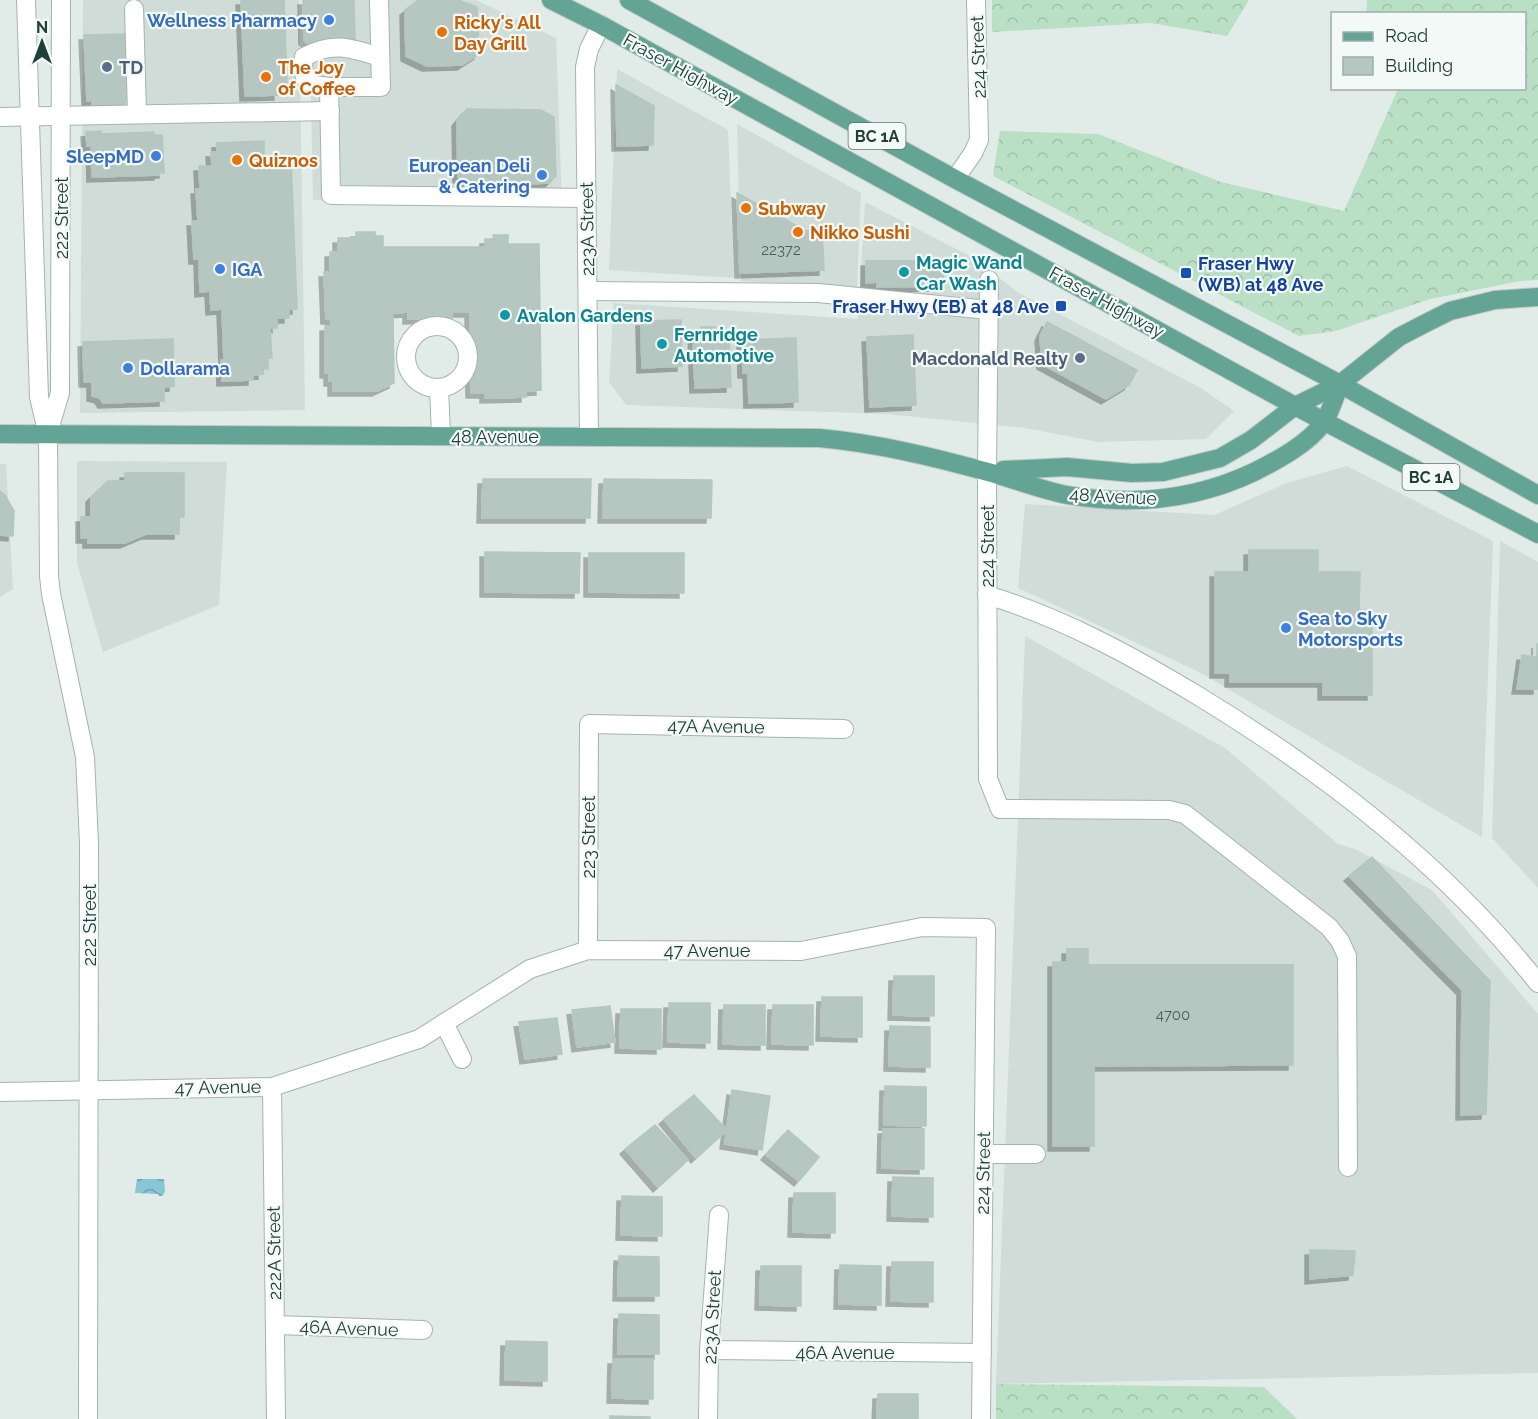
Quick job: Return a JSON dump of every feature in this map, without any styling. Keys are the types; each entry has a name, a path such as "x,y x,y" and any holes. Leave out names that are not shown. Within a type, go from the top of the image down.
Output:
{"main road":[{"name":"Fraser Highway","path":"550,0 601,25 1295,406 1538,534"},
{"name":"Fraser Highway","path":"629,0 955,179 1341,384 1538,495"},
{"name":"48 Avenue","path":"987,471 1067,467 1132,473 1163,472 1220,458 1251,440 1295,406 1341,384 1399,337 1450,311 1495,300 1538,297"},
{"name":"48 Avenue","path":"0,434 827,438 865,443 987,471 1065,494 1141,501 1170,498 1236,480 1272,463 1304,441 1324,421 1341,384"}],"street":[{"name":"222 Street","path":"26,0 39,397 48,435 49,576 85,757 90,912 88,1419"},
{"name":"222 Street","path":"48,435 60,393 61,0"},
{"path":"379,0 381,87 329,87 314,85 305,78 304,57 320,48 350,48 380,57"},
{"name":"224 Street","path":"955,179 979,140 976,0"},
{"path":"134,9 137,114"},
{"name":"223A Street","path":"589,436 585,67 589,49 601,25"},
{"path":"329,87 331,195 587,198"},
{"path":"0,117 330,111"},
{"name":"224 Street","path":"989,280 988,779 1000,809 1169,810 1185,814 1329,927 1340,941 1347,956 1348,1167"},
{"path":"588,291 818,293 989,310"},
{"path":"439,388 441,435"},
{"path":"987,595 1022,605 1078,629 1159,672 1242,723 1330,783 1428,864 1509,947 1538,984"},
{"name":"47A Avenue","path":"589,724 844,729"},
{"name":"223 Street","path":"588,950 589,724"},
{"name":"47 Avenue","path":"0,1092 272,1087 419,1039 530,969 588,950 801,951 922,927 986,928"},
{"name":"224 Street","path":"981,1419 986,928"},
{"path":"444,1023 462,1059"},
{"name":"222A Street","path":"272,1087 276,1419"},
{"path":"984,1154 1036,1154"},
{"name":"223A Street","path":"708,1419 708,1350 719,1215"},
{"name":"46A Avenue","path":"276,1325 423,1330"},
{"name":"46A Avenue","path":"708,1350 982,1353"}],"shaded area":[{"path":"83,0 299,0 305,410 80,413"},
{"path":"309,0 476,0 556,38 562,205 313,200"},
{"path":"617,69 728,130 734,278 609,270"},
{"path":"737,124 861,193 857,287 741,281"},
{"path":"865,202 972,257 1019,293 1201,388 1234,411 1206,439 1098,442 1025,428 886,414 626,405 609,382 614,303 858,319"},
{"path":"77,461 227,462 219,605 103,652 77,563"},
{"path":"0,464 6,464 13,589 0,597"},
{"path":"1347,466 1493,541 1482,837 1197,671 1018,588 1025,504 1214,515 1287,483"},
{"path":"1500,541 1538,562 1538,888 1492,838"},
{"path":"1025,636 1225,748 1338,844 1355,849 1432,890 1538,1014 1538,1373 996,1384"}],"green space":[{"path":"992,0 1249,0 1227,36 1151,23 992,32"},
{"path":"1367,0 1538,0 1538,280 1520,281 1430,299 1336,331 1299,336 993,176 1000,131 1098,134 1221,182 1344,211 1398,90 1526,90 1526,12 1366,12"},
{"path":"996,1384 1264,1387 1297,1419 996,1419"}],"water":[{"path":"137,1179 164,1179 165,1192 162,1196 135,1193"}],"building":[{"path":"241,0 284,0 287,86 278,86 279,95 245,96"},
{"name":"Wellness Pharmacy","path":"303,0 354,0 355,43 319,52 304,40"},
{"name":"Ricky's All Day Grill","path":"458,0 477,7 479,54 462,65 427,66 406,56 405,10 417,1"},
{"name":"TD","path":"127,34 129,100 125,100 125,104 92,105 92,100 87,101 84,35"},
{"path":"616,85 654,106 653,145 617,146"},
{"path":"467,109 541,110 554,117 556,176 549,183 467,186 458,177 457,121"},
{"path":"101,131 101,134 154,132 154,135 162,135 164,173 92,177 91,146 87,146 86,132"},
{"path":"264,141 264,162 291,161 297,309 289,309 289,318 277,318 277,328 270,328 272,358 268,358 268,369 263,369 263,374 253,375 253,380 222,381 221,360 224,360 222,309 211,310 210,291 200,292 199,259 194,259 192,221 198,221 196,189 200,189 199,166 212,166 211,152 217,152 217,143"},
{"path":"737,193 806,231 822,230 824,270 740,273"},
{"name":"Avalon Gardens","path":"356,232 375,232 375,236 383,236 383,247 485,247 485,239 494,239 493,235 508,235 508,244 539,244 541,390 526,391 526,397 485,398 485,393 471,393 470,312 452,312 452,318 408,319 408,312 393,313 394,383 377,391 333,391 333,381 329,381 329,373 325,373 325,326 331,326 331,319 326,319 324,272 330,272 330,252 338,252 338,238 356,238"},
{"name":"Magic Wand Car Wash","path":"866,261 943,261 943,286 877,287 877,282 866,283"},
{"name":"Fernridge Automotive","path":"681,320 682,366 642,368 641,321"},
{"path":"1047,322 1137,370 1129,385 1106,399 1042,364 1040,336"},
{"path":"701,327 715,327 715,331 729,330 731,387 695,388 693,332 701,332"},
{"path":"913,335 916,405 870,407 867,337"},
{"path":"796,338 798,402 749,403 748,373 743,373 742,340"},
{"path":"173,339 174,386 164,387 164,401 103,403 100,398 92,396 92,382 84,382 83,342"},
{"path":"125,473 184,473 184,517 179,517 179,534 146,534 125,543 88,543 88,538 81,538 81,517 91,517 91,497 108,481 125,481"},
{"path":"483,479 591,479 590,518 482,518"},
{"path":"604,479 712,480 711,518 603,518"},
{"path":"0,491 5,495 14,511 13,536 0,535"},
{"path":"1249,550 1318,550 1318,572 1360,572 1359,610 1372,610 1372,695 1323,695 1323,682 1230,682 1230,673 1215,673 1215,572 1249,572"},
{"path":"485,552 580,553 579,593 485,592"},
{"path":"589,553 684,553 684,593 589,592"},
{"path":"1537,643 1538,689 1517,689 1522,655 1537,657"},
{"path":"1372,857 1490,981 1486,1114 1461,1115 1462,990 1349,876"},
{"path":"1067,949 1088,949 1088,965 1293,965 1293,1065 1094,1066 1094,1146 1053,1146 1053,962 1067,962"},
{"path":"894,976 934,976 934,1016 893,1015"},
{"path":"822,997 862,997 862,1037 821,1036"},
{"path":"669,1003 710,1003 710,1043 668,1042"},
{"path":"724,1005 765,1005 765,1045 723,1044"},
{"path":"773,1005 813,1005 813,1045 772,1044"},
{"path":"610,1006 615,1042 577,1047 572,1010"},
{"path":"621,1009 661,1009 661,1049 620,1048"},
{"path":"557,1018 562,1054 525,1059 519,1022"},
{"path":"890,1026 930,1027 930,1067 889,1066"},
{"path":"885,1086 926,1087 926,1126 884,1125"},
{"path":"732,1090 770,1096 762,1150 725,1144"},
{"path":"694,1095 727,1130 696,1158 664,1119"},
{"path":"655,1125 688,1160 658,1187 625,1149"},
{"path":"883,1129 924,1129 924,1169 882,1168"},
{"path":"788,1130 819,1157 799,1181 766,1155"},
{"path":"893,1177 933,1178 933,1217 892,1216"},
{"path":"794,1193 835,1193 835,1233 793,1232"},
{"path":"622,1196 662,1197 662,1236 621,1235"},
{"path":"1310,1250 1355,1251 1353,1275 1310,1279"},
{"path":"619,1256 659,1257 659,1296 618,1296"},
{"path":"892,1262 933,1262 933,1302 891,1301"},
{"path":"840,1265 881,1266 881,1305 839,1304"},
{"path":"761,1266 801,1266 801,1306 760,1305"},
{"path":"619,1314 659,1315 659,1354 618,1354"},
{"path":"506,1341 547,1342 547,1381 505,1380"},
{"path":"613,1359 653,1359 653,1399 612,1398"},
{"path":"878,1394 918,1394 918,1419 877,1419"},
{"path":"610,1416 650,1417 650,1419 610,1419"}],"place":[{"name":"Wellness Pharmacy","path":"329,20"},
{"name":"Ricky's All Day Grill","path":"442,32"},
{"name":"TD","path":"107,67"},
{"name":"The Joy of Coffee","path":"266,77"},
{"name":"SleepMD","path":"156,156"},
{"name":"Quiznos","path":"237,160"},
{"name":"European Deli & Catering","path":"542,175"},
{"name":"Subway","path":"746,208"},
{"name":"Nikko Sushi","path":"798,232"},
{"name":"IGA","path":"220,269"},
{"name":"Magic Wand Car Wash","path":"904,272"},
{"name":"Fraser Hwy (WB) at 48 Ave","path":"1186,273"},
{"name":"Fraser Hwy (EB) at 48 Ave","path":"1061,306"},
{"name":"Avalon Gardens","path":"505,315"},
{"name":"Fernridge Automotive","path":"662,344"},
{"name":"Macdonald Realty","path":"1080,358"},
{"name":"Dollarama","path":"128,368"},
{"name":"Sea to Sky Motorsports","path":"1286,628"}]}
